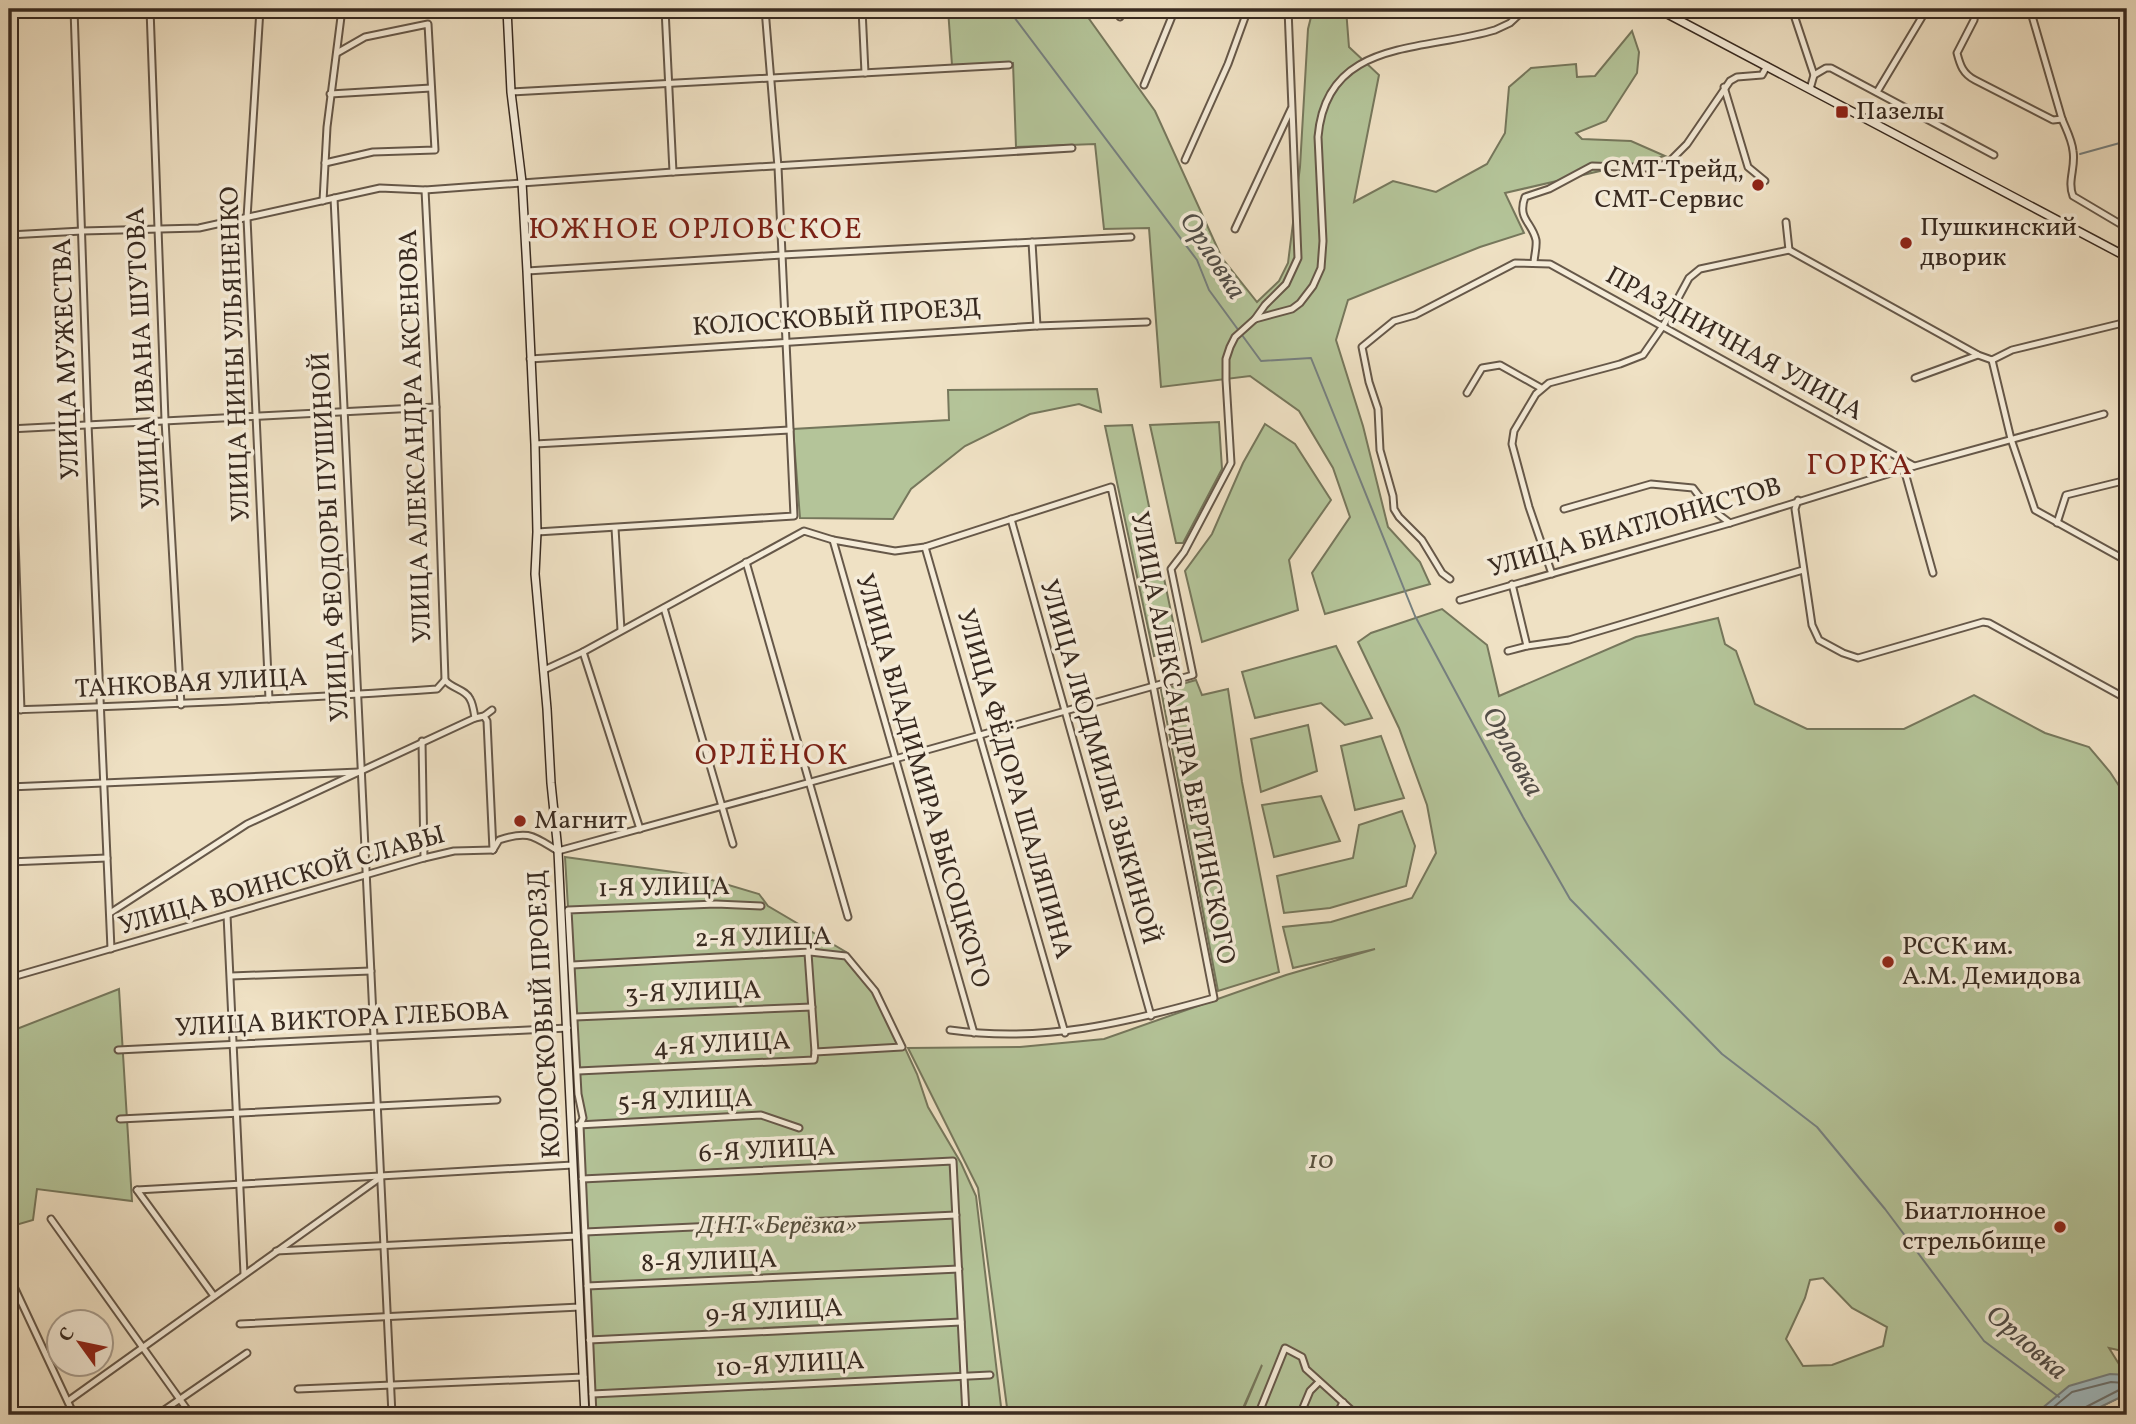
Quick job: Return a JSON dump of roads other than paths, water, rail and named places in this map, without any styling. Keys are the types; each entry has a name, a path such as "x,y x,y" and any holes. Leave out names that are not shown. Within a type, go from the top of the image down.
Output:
{"street":[{"name":"УЛИЦА МУЖЕСТВА","path":"74,9 88,424 111,949"},
{"name":"УЛИЦА ИВАНА ШУТОВА","path":"149,9 165,420 181,705"},
{"name":"УЛИЦА НИНЫ УЛЬЯНЕНКО","path":"260,9 247,218 270,699"},
{"path":"323,201 330,94 342,9"},
{"name":"КОЛОСКОВЫЙ ПРОЕЗД","path":"508,9 511,92 522,182 527,271 535,444 535,574 558,851 573,1165 581,1234 580,1307 585,1415"},
{"path":"665,9 673,172"},
{"path":"537,532 794,516 778,167 765,9"},
{"path":"862,9 865,73"},
{"path":"1120,17 1124,9"},
{"path":"1144,85 1175,9"},
{"path":"1185,160 1228,64 1248,9"},
{"path":"558,851 1194,675 1171,569 1184,552 1231,463 1226,359 1235,337 1286,284 1298,258 1288,9"},
{"path":"1255,319 1292,309 1300,303 1313,286 1321,268 1323,241 1318,137 1322,110 1335,84 1348,71 1367,60 1495,30 1510,23 1525,9"},
{"path":"1658,9 2127,257"},
{"path":"1792,9 1814,75 1810,89"},
{"path":"1877,93 1922,18 1923,9"},
{"path":"1976,9 1974,20 1957,53 1968,76 2053,120 2062,119"},
{"path":"2030,9 2073,150 2074,164 2069,187 2073,196 2127,228"},
{"path":"325,163 373,152 435,149 428,24 365,37 337,53"},
{"path":"511,92 1009,65"},
{"path":"1450,579 1442,573 1422,540 1394,509 1380,450 1378,409 1362,347 1394,321 1423,311 1515,263 1534,263 1536,240 1523,215 1525,197 1549,189 1592,166 1648,168 1667,164 1687,144 1724,87 1737,77 1762,75 1767,66"},
{"path":"1814,75 1826,68 1832,68 1994,155"},
{"path":"1724,87 1748,167 1765,181"},
{"path":"330,94 431,88"},
{"path":"1235,229 1292,106"},
{"path":"9,235 199,228 380,188 425,190 1072,148"},
{"name":"УЛИЦА АЛЕКСАНДРА АКСЕНОВА","path":"425,190 436,407 445,680"},
{"name":"УЛИЦА ФЕОДОРЫ ПУШИНОЙ","path":"334,198 393,1415"},
{"path":"1786,222 1789,250"},
{"path":"527,271 1131,237"},
{"path":"1032,242 1037,327"},
{"path":"1552,575 1528,507 1512,437 1541,388 1549,383 1643,355 1693,273 1700,269 1789,250 1978,355 1992,360 2012,350 2127,323"},
{"name":"ПРАЗДНИЧНАЯ УЛИЦА","path":"1534,263 1550,264 1914,466"},
{"name":"КОЛОСКОВЫЙ ПРОЕЗД","path":"530,359 1147,322"},
{"path":"1915,379 1978,355"},
{"path":"1992,360 2011,439 2035,510 2127,561"},
{"path":"1468,393 1482,368 1500,365 1541,388"},
{"path":"9,369 21,710"},
{"path":"10,428 436,407"},
{"name":"УЛИЦА БИАТЛОНИСТОВ","path":"1460,600 1730,523 1914,466 2104,414"},
{"path":"535,444 790,430"},
{"path":"1904,469 1933,573"},
{"path":"2057,523 2066,495 2127,480"},
{"path":"1564,509 1657,483 1693,488 1706,505 1730,523"},
{"name":"УЛИЦА АЛЕКСАНДРА ВЕРТИНСКОГО","path":"1011,519 1111,487 1214,998 1151,1016"},
{"path":"1798,500 1795,509 1815,636 1843,653 1858,657 1983,622 2127,699"},
{"path":"544,670 583,652 804,531 833,540 895,551 925,547 1011,519"},
{"name":"УЛИЦА ЛЮДМИЛЫ ЗЫКИНОЙ","path":"1011,519 1151,1016"},
{"path":"615,528 621,630"},
{"name":"УЛИЦА ВЛАДИМИРА ВЫСОЦКОГО","path":"833,540 974,1033"},
{"name":"УЛИЦА ФЁДОРА ШАЛЯПИНА","path":"925,547 1065,1033"},
{"path":"746,562 848,917"},
{"path":"1508,651 1569,640 1803,570"},
{"path":"1512,584 1527,646"},
{"path":"664,608 733,844"},
{"path":"583,652 640,829"},
{"path":"445,680 470,698 475,718"},
{"name":"ТАНКОВАЯ УЛИЦА","path":"9,710 181,705 358,695 437,689 445,680"},
{"path":"110,913 247,824 492,710"},
{"path":"484,716 487,721 493,850"},
{"path":"422,741 425,858"},
{"path":"9,787 362,772"},
{"name":"УЛИЦА ВОИНСКОЙ СЛАВЫ","path":"9,978 425,858 454,852 493,850 499,840 523,834 536,836 558,851"},
{"path":"9,862 107,858"},
{"name":"1-Я УЛИЦА","path":"572,965 568,910 716,904 761,906"},
{"path":"227,915 244,1274"},
{"path":"808,953 815,1052"},
{"name":"2-Я УЛИЦА","path":"572,965 808,953 846,956 876,991 902,1047"},
{"path":"572,965 578,1094 583,1118 580,1125 581,1234 587,1286 593,1415"},
{"name":"УЛИЦА ВИКТОРА ГЛЕБОВА","path":"231,976 371,971"},
{"name":"3-Я УЛИЦА","path":"575,1017 812,1007"},
{"path":"950,1030 974,1033 1065,1033 1151,1016"},
{"name":"УЛИЦА ВИКТОРА ГЛЕБОВА","path":"118,1050 568,1028"},
{"name":"4-Я УЛИЦА","path":"578,1071 814,1060 815,1052 902,1047"},
{"path":"120,1119 497,1100"},
{"name":"5-Я УЛИЦА","path":"571,1124 761,1115 799,1128"},
{"name":"6-Я УЛИЦА","path":"582,1179 953,1161 956,1215"},
{"path":"214,1296 137,1190 573,1165"},
{"path":"68,1401 383,1175"},
{"path":"276,1251 956,1215 966,1415"},
{"path":"51,1219 191,1415"},
{"name":"8-Я УЛИЦА","path":"587,1286 959,1269"},
{"path":"9,1276 74,1415"},
{"path":"240,1324 580,1307"},
{"name":"9-Я УЛИЦА","path":"589,1340 961,1322"},
{"path":"1258,1415 1285,1348 1302,1357 1306,1369 1357,1415"},
{"path":"157,1415 247,1353"},
{"name":"10-Я УЛИЦА","path":"592,1394 990,1375"},
{"path":"299,1389 584,1377"},
{"path":"1300,1415 1310,1391 1319,1382"},
{"path":"1337,1415 1343,1402"}],"water":[{"path":"2110,1374 2127,1375 2127,1394 2084,1415 2034,1415 2069,1386"}],"waterway":[{"name":"Орловка","path":"1008,9 1197,260 1209,290 1261,361 1311,358 1415,616 1570,899 1722,1054 1817,1127 1885,1209 1984,1341 2059,1397"},
{"path":"2080,154 2127,141"}],"place":[{"name":"Пазелы","path":"1842,112"},
{"name":"СМТ-Трейд, СМТ-Сервис","path":"1758,185"},
{"name":"Пушкинский дворик","path":"1906,243"},
{"name":"Магнит","path":"520,821"},
{"name":"РССК им. А.М. Демидова","path":"1888,962"},
{"name":"Биатлонное стрельбище","path":"2060,1227"}],"district":[{"name":"ЮЖНОЕ ОРЛОВСКОЕ","path":"696,230"},
{"name":"ГОРКА","path":"1860,466"},
{"name":"ОРЛЁНОК","path":"772,756"}],"park label":[{"name":"10","path":"1321,1161"},
{"name":"ДНТ «Берёзка»","path":"777,1226"}]}
